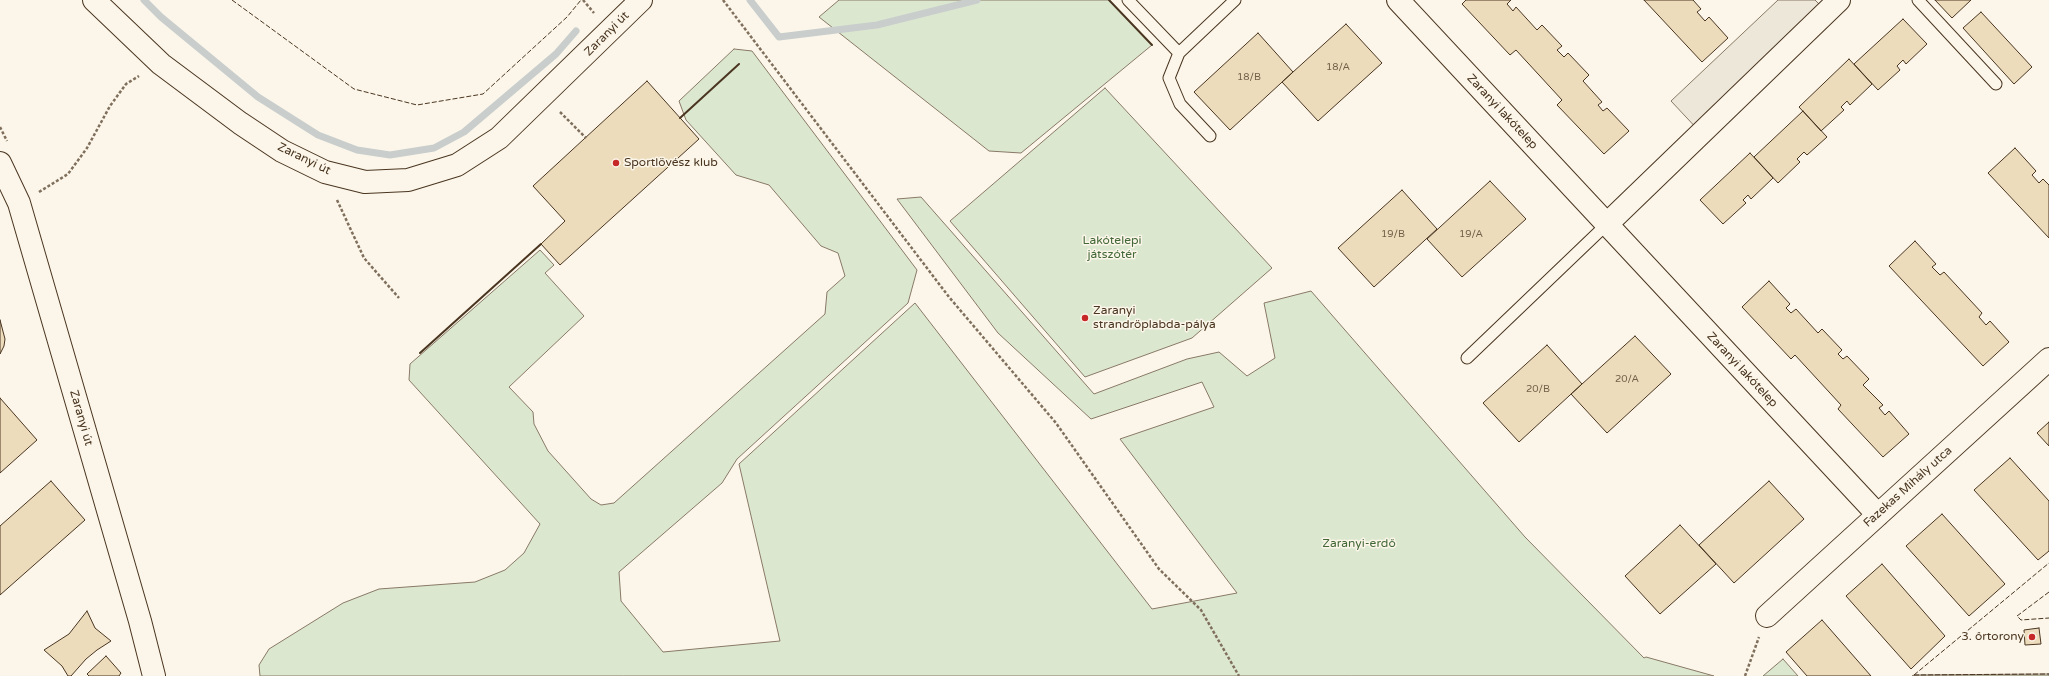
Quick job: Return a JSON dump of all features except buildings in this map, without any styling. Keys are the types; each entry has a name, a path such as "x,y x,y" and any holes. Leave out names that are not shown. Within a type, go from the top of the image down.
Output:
{"street":[{"name":"Zaranyi út","path":"94,0 161,64 240,123 282,151 325,172 365,182 408,180 457,165 499,138 544,96 641,0"},
{"name":"Zaranyi lakótelep","path":"1398,0 1606,225 1878,515"},
{"path":"1606,225 1839,0"},
{"name":"Zaranyi út","path":"0,163 20,203 140,621 154,676"},
{"name":"Fazekas Mihály utca","path":"1767,616 2049,359"}],"lane":[{"path":"1128,0 1179,53"},
{"path":"1210,136 1180,104 1169,78 1179,53 1235,0"},
{"path":"1918,0 1996,84"},
{"path":"1467,358 1606,225"}],"path":[{"path":"723,0 949,297 1056,423 1159,569 1201,610 1239,676"},
{"path":"20,203 68,174 87,148 110,106 126,84 161,64"},
{"path":"544,96 586,138"},
{"path":"325,172 364,258 399,298"},
{"path":"1744,676 1767,616"}],"green space":[{"path":"839,0 1109,0 1152,45 1021,153 989,151 819,17"},
{"name":"Zaranyi-erdő","path":"734,49 752,51 917,270 908,303 737,459 722,483 619,572 621,601 663,652 780,641 739,464 915,303 1152,609 1237,593 1120,439 1214,407 1202,382 1091,419 998,333 897,199 921,197 1094,394 1187,359 1219,352 1247,376 1275,358 1264,303 1311,291 1525,537 1644,658 1646,657 1714,676 260,676 259,665 269,649 343,603 379,589 475,582 505,570 524,553 540,524 409,380 410,364 540,250 554,265 545,273 584,316 509,387 533,412 534,424 548,451 591,499 601,505 614,503 825,314 827,292 845,276 838,253 821,246 769,185 736,175 686,120 679,101"},
{"name":"Lakótelepi játszótér","path":"1105,88 1272,268 1192,338 1085,377 950,221"},
{"path":"1783,659 1798,676 1763,676"},
{"path":"2049,674 2049,676 1912,676 1914,675"}],"shaded area":[{"path":"1778,0 1815,0 1827,12 1701,133 1671,101"}],"waterway":[{"path":"144,0 161,17 258,97 318,135 357,150 390,155 434,148 464,132 556,54 576,31"},
{"path":"750,0 779,37 877,25 977,0"}],"fence":[{"path":"232,0 354,89 417,105 483,94 567,17 581,0"},
{"path":"1914,675 2049,563"},
{"path":"2049,592 2017,616 2021,620 2049,618"},
{"path":"1914,675 2049,674"}],"wall":[{"path":"1109,0 1152,45"},
{"path":"680,118 739,64"},
{"path":"420,353 541,244"}],"place":[{"name":"Sportlövész klub","path":"616,163"},
{"name":"Zaranyi strandröplabda-pálya","path":"1085,318"},
{"name":"3. őrtorony","path":"2032,637"}]}
